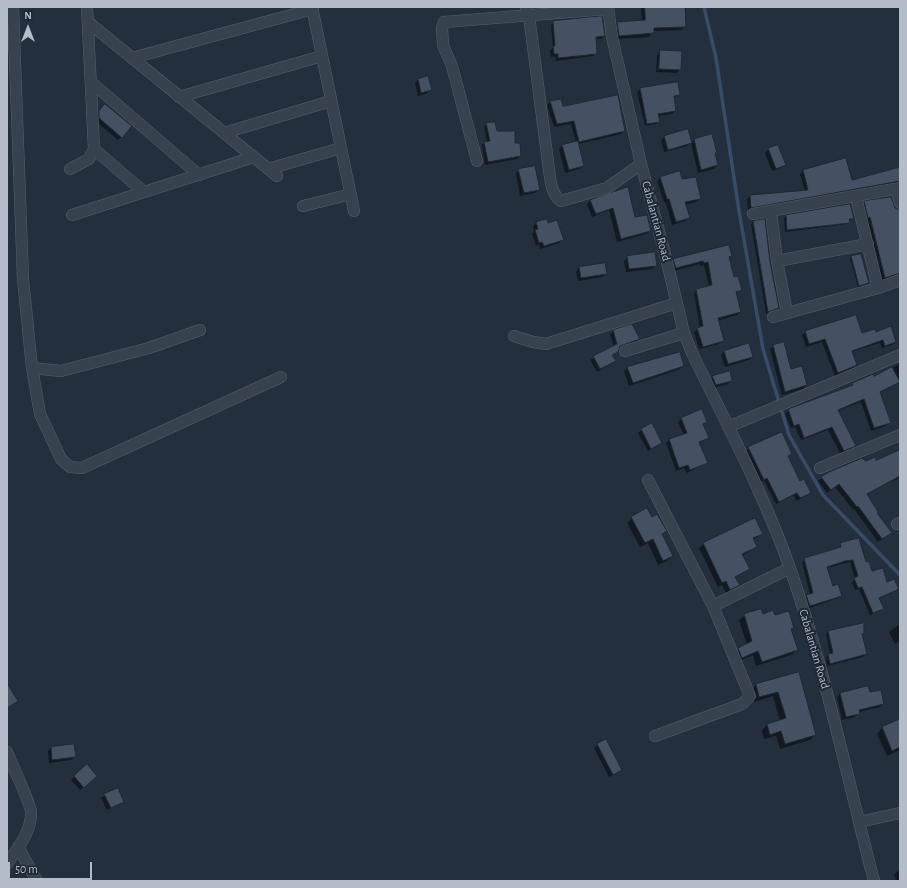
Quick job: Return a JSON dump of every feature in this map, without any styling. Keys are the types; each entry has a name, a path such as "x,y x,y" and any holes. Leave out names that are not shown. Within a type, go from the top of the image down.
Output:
{"street":[{"path":"13,7 23,279 32,368 40,414 61,459 70,467 82,468 281,377"},
{"path":"70,169 89,159 94,149 87,7"},
{"path":"132,58 313,8 354,211"},
{"path":"477,161 452,66 443,45 442,28 444,22 528,11 608,8"},
{"name":"Cabalantian Road","path":"608,8 612,37 641,164 684,332 692,353 768,512 790,568 823,678 874,881"},
{"path":"528,11 547,157 553,192 556,198 561,201 607,188 641,164"},
{"path":"88,22 272,172 341,148"},
{"path":"179,96 322,56"},
{"path":"91,82 199,175"},
{"path":"224,133 332,101"},
{"path":"94,149 144,192"},
{"path":"72,215 254,157"},
{"path":"753,214 898,189 900,203"},
{"path":"303,206 351,194"},
{"path":"856,197 878,288"},
{"path":"771,212 777,261 787,313"},
{"path":"777,261 868,244"},
{"path":"773,317 878,288 900,280"},
{"path":"514,336 533,342 546,344 677,303"},
{"path":"32,368 61,371 149,348 200,330"},
{"path":"625,352 684,332"},
{"path":"728,427 900,355"},
{"path":"820,468 900,434"},
{"path":"648,480 713,606 750,696 742,704 655,736"},
{"path":"713,606 790,568"},
{"path":"7,752 31,810 30,823 18,847 7,864"},
{"path":"859,822 900,813"},
{"path":"18,847 37,881"}],"building":[{"path":"645,7 685,7 686,27 654,28 654,33 619,36 617,22 645,20"},
{"path":"602,16 605,36 596,37 597,54 558,58 558,54 554,54 553,46 555,46 553,21"},
{"path":"660,50 682,51 681,70 659,69"},
{"path":"428,76 432,90 421,93 418,79"},
{"path":"678,82 680,95 674,96 676,111 658,114 660,122 647,124 640,88"},
{"path":"618,95 625,131 579,142 574,121 557,124 550,101 561,99 563,106"},
{"path":"105,104 132,126 122,138 99,118 99,111"},
{"path":"495,122 497,131 515,131 515,143 520,143 521,156 488,162 484,142 490,141 486,123"},
{"path":"688,129 692,143 668,150 664,136"},
{"path":"712,134 717,153 715,153 718,165 701,170 694,139"},
{"path":"578,141 584,166 569,170 562,145"},
{"path":"778,145 786,165 776,169 768,148"},
{"path":"846,158 852,180 900,167 900,181 751,208 750,195 808,190 803,170"},
{"path":"535,166 540,190 524,193 518,169"},
{"path":"680,171 682,179 696,177 701,199 685,202 690,218 676,222 660,177"},
{"path":"628,187 635,217 647,215 651,231 621,239 613,208 596,214 590,200"},
{"path":"891,197 895,208 900,210 900,273 885,278 870,217 868,218 864,201"},
{"path":"850,204 854,219 849,219 850,223 787,230 786,215"},
{"path":"547,219 548,223 557,220 564,240 544,246 542,242 539,243 535,230 538,229 536,222"},
{"path":"765,219 770,262 779,308 768,312 753,221"},
{"path":"729,245 732,256 729,257 734,277 738,276 742,290 736,292 741,312 718,318 724,341 703,347 697,328 703,326 696,289 712,285 708,262 704,263 703,261 676,268 673,259"},
{"path":"655,252 657,266 629,269 627,256"},
{"path":"861,254 869,283 859,286 851,256"},
{"path":"605,263 607,274 581,278 579,267"},
{"path":"856,315 862,333 875,329 876,332 891,326 896,342 885,346 883,340 852,351 857,365 838,373 825,339 809,344 805,331"},
{"path":"632,324 640,339 620,346 618,352 612,355 616,361 600,369 593,356 617,344 613,330"},
{"path":"784,342 791,369 802,366 807,385 785,392 773,345"},
{"path":"749,343 753,357 728,364 724,351"},
{"path":"680,352 684,366 633,383 627,367"},
{"path":"892,367 900,382 880,392 891,423 874,428 864,399 838,410 856,446 844,451 832,427 804,438 799,424 794,426 788,409 853,385 852,383 873,374 874,376"},
{"path":"730,371 732,381 716,385 712,376"},
{"path":"702,409 707,422 703,424 709,438 699,442 708,463 690,470 688,465 679,468 669,439 687,433 681,418"},
{"path":"652,423 662,443 651,449 641,429"},
{"path":"782,432 792,454 788,456 800,481 804,479 811,493 800,498 797,493 779,502 767,478 764,480 748,447"},
{"path":"900,450 900,476 867,494 878,512 877,513 892,533 882,539 858,506 857,507 839,484 831,490 821,477 862,458 866,461 875,457 876,460"},
{"path":"647,508 652,517 657,514 667,531 662,534 673,556 663,561 653,539 645,543 631,517"},
{"path":"755,518 763,534 753,538 757,547 742,554 750,569 735,577 740,585 730,590 726,581 722,583 703,543"},
{"path":"859,538 866,562 869,561 872,571 883,568 887,582 894,579 899,589 879,598 884,609 873,613 862,587 858,588 854,578 858,576 853,560 845,561 827,567 833,586 838,584 842,596 810,606 806,595 813,593 804,558 841,547 840,543"},
{"path":"761,609 763,614 773,610 775,615 789,611 794,628 791,629 798,650 762,662 758,651 742,658 738,648 752,641 744,614"},
{"path":"864,623 864,634 862,634 867,654 830,664 828,654 833,653 828,631"},
{"path":"799,672 816,735 785,744 781,731 770,735 767,724 786,718 778,692 759,697 756,684"},
{"path":"7,683 18,701 7,708"},
{"path":"868,686 870,692 881,690 884,704 859,710 860,714 846,717 840,693"},
{"path":"900,719 900,747 892,751 882,727"},
{"path":"606,739 622,770 613,775 597,744"},
{"path":"74,744 76,757 52,760 51,747"},
{"path":"87,764 97,776 84,788 74,776"},
{"path":"118,788 124,802 111,808 104,794"}],"waterway":[{"path":"704,7 716,58 739,211 763,349 789,435 823,495 900,575"}]}
